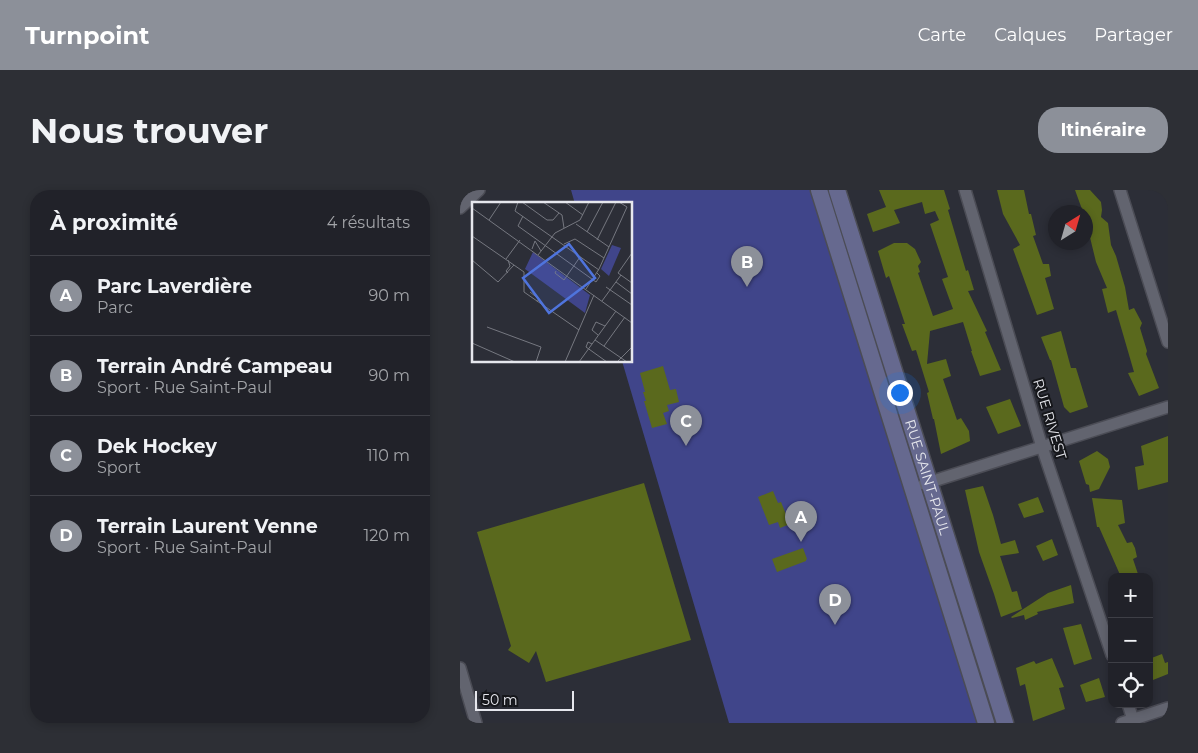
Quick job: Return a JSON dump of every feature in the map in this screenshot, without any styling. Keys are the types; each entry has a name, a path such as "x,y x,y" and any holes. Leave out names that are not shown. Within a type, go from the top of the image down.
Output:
{"street":[{"path":"460,208 479,190"},
{"name":"RUE SAINT-PAUL","path":"819,190 986,723"},
{"name":"RUE SAINT-PAUL","path":"837,190 1005,723"},
{"name":"RUE RIVEST","path":"965,190 1042,447 1108,643"},
{"path":"1120,190 1168,342"},
{"path":"825,211 842,207"},
{"path":"851,293 868,288"},
{"path":"879,382 895,376"},
{"path":"912,488 1168,407"},
{"path":"943,584 960,578"},
{"path":"460,668 476,723"},
{"path":"972,679 989,673"},
{"path":"1129,708 1134,721"},
{"path":"1122,723 1134,721 1168,708"}],"shaded area":[{"path":"571,190 814,190 983,723 729,723 622,362 632,362 632,202 574,202"}],"building":[{"path":"879,190 944,190 966,271 968,270 974,290 968,291 987,331 985,332 1001,370 980,376 963,322 930,331 927,364 946,359 951,376 943,379 957,420 961,418 969,431 970,441 941,454 927,393 929,392 916,350 912,351 902,324 905,324 889,276 886,278 878,251 894,243 907,243 915,249 921,262 918,266 920,272 918,273 933,316 953,309 942,279 948,277 930,224 939,220 935,211 925,214 922,202 894,210 900,223 873,232 867,214 886,207"},
{"path":"997,190 1024,190 1036,235 1033,236 1043,264 1049,264 1051,276 1045,278 1054,309 1037,315 1013,249 1020,245 1003,214"},
{"path":"1075,190 1090,190 1101,202 1101,217 1108,223 1111,245 1125,287 1129,310 1134,308 1142,323 1140,328 1147,351 1146,354 1159,388 1139,396 1128,373 1134,372 1116,310 1108,313 1102,289 1107,288 1093,250 1093,205 1080,205"},
{"path":"1061,331 1071,368 1076,368 1088,407 1070,413 1064,407 1051,360 1041,337"},
{"path":"663,366 670,390 676,389 679,402 667,405 669,411 663,413 667,424 652,428 644,401 646,401 643,392 645,392 640,373"},
{"path":"1010,399 1021,426 998,434 986,407"},
{"path":"1168,436 1168,482 1138,490 1135,467 1144,465 1141,446"},
{"path":"1097,451 1108,459 1110,467 1099,489 1090,492 1079,461"},
{"path":"644,483 691,640 546,682 536,651 529,663 508,650 511,646 477,532"},
{"path":"983,486 1001,544 1015,540 1019,553 1000,556 1012,592 1017,591 1022,609 1001,617 979,552 965,490"},
{"path":"773,491 778,503 781,502 790,524 780,528 778,522 769,525 758,497"},
{"path":"1038,497 1044,512 1024,518 1018,504"},
{"path":"1092,498 1122,500 1125,523 1118,525 1127,543 1132,542 1135,548 1137,557 1133,559 1138,573 1119,573 1099,527 1097,527"},
{"path":"1052,539 1058,555 1043,561 1036,546"},
{"path":"803,548 806,561 777,572 772,559"},
{"path":"1071,585 1074,603 1037,612 1038,614 1025,620 1024,615 1011,617 1048,593"},
{"path":"1081,624 1092,659 1074,665 1063,628"},
{"path":"1162,654 1165,663 1168,662 1168,674 1153,680 1153,663 1153,657"},
{"path":"1052,658 1064,687 1059,688 1065,709 1033,721 1025,684 1020,686 1016,668 1034,661 1036,664"},
{"path":"1099,678 1105,697 1086,702 1080,685"}],"place":[{"name":"Terrain André Campeau","path":"747,287"},
{"name":"Dek Hockey","path":"686,446"},
{"name":"Parc Laverdière","path":"801,542"},
{"name":"Terrain Laurent Venne","path":"835,625"}]}
